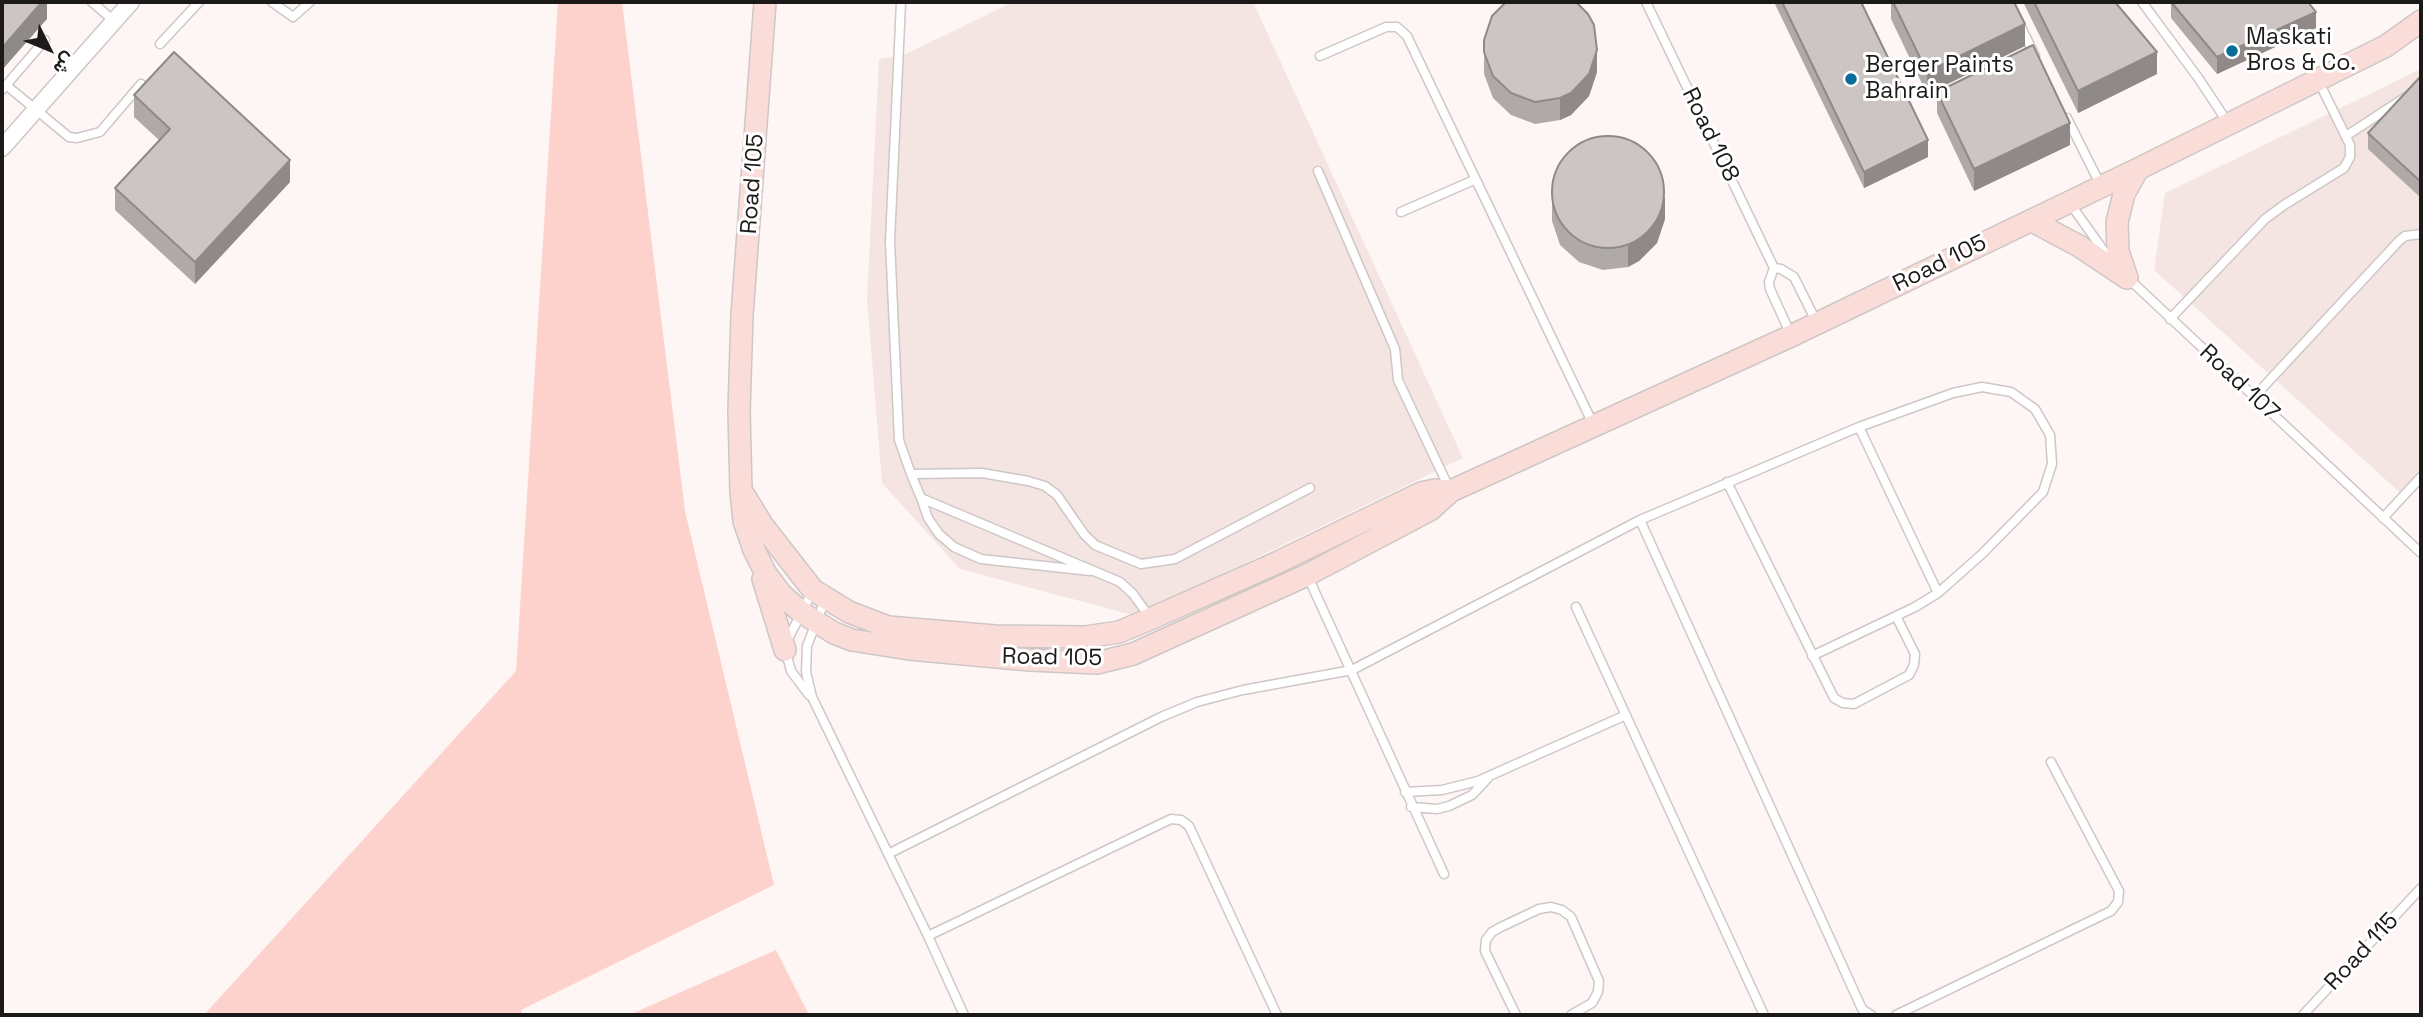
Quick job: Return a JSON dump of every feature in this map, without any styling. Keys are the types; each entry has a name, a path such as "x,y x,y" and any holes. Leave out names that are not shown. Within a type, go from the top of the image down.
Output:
{"street":[{"path":"2,148 131,2"},
{"name":"Road 105","path":"765,2 742,315 739,411 744,522 754,550 774,584 808,617 852,640 909,649 1097,663 1133,654 1307,575 1430,510 1451,491 1791,336 2102,187 2386,46 2421,21"},
{"path":"2127,278 2118,251 2117,222 2124,194 2138,169"},
{"path":"2032,220 2079,246 2127,278"},
{"name":"Road 105","path":"741,491 771,536 819,595 849,612 888,628 995,636 1085,638 1119,632 1150,619 1272,565 1421,493 1451,491"},
{"path":"754,550 785,650"},
{"path":"1272,565 1283,586"},
{"path":"1150,619 1161,642"}],"lane":[{"path":"92,2 114,21"},
{"path":"160,44 198,2"},
{"path":"272,2 293,18 310,2"},
{"path":"901,2 890,241 899,440 928,518 939,534 954,547 981,559 1100,572"},
{"name":"Road 108","path":"1646,2 1774,268 1769,282 1770,289 1791,336"},
{"path":"2142,2 2228,123"},
{"path":"2020,23 2041,68"},
{"path":"1320,56 1386,27 1397,27 1407,36 1474,180 1595,426"},
{"path":"45,40 4,87 69,137 92,136 100,132 141,84"},
{"path":"2023,61 2035,55"},
{"path":"2171,318 2265,219 2344,168 2350,158 2350,145 2318,80"},
{"path":"2346,136 2421,87"},
{"path":"2060,105 2102,187"},
{"path":"1318,171 1395,349 1398,380 1451,491"},
{"path":"1401,212 1474,180"},
{"name":"Road 107","path":"2069,202 2096,242 2127,278 2421,553"},
{"path":"2254,397 2405,236 2421,234"},
{"name":"Road 108","path":"1774,268 1794,277 1817,323"},
{"path":"888,854 1197,702 1243,690 1352,670 1640,520 1859,427 1953,393 1982,387 2011,392 2035,409 2049,435 2052,464 2043,492 1982,554 1938,593 1812,656"},
{"path":"1859,427 1938,593"},
{"path":"911,474 982,472 1045,486 1057,495 1084,534 1095,545 1141,564 1175,559 1310,488"},
{"path":"2383,518 2421,477"},
{"path":"1727,482 1834,698 1843,704 1854,704 1909,675 1915,654 1896,616"},
{"path":"921,498 1120,582 1133,594 1150,619"},
{"path":"1640,520 1863,1009 1871,1015"},
{"path":"1307,575 1444,874"},
{"path":"819,595 808,617 806,659 811,697 964,1015"},
{"path":"811,697 797,681 785,650 794,624 808,617 819,595"},
{"path":"1576,607 1764,1015"},
{"path":"1405,792 1442,790 1489,776 1626,715"},
{"path":"1896,1015 2111,911 2118,902 2119,891 2052,762"},
{"path":"1412,807 1437,809 1461,802 1472,795 1489,776"},
{"path":"928,936 1171,819 1181,820 1189,826 1277,1015"},
{"name":"Road 115","path":"2303,1015 2421,888"},
{"path":"1516,1015 1485,951 1486,940 1492,932 1501,927 1539,909 1551,907 1562,910 1571,917 1599,981 1598,992 1592,1003 1571,1015"}],"shaded area":[{"path":"558,2 622,2 685,511 774,885 521,1010 522,1015 204,1015 516,671"},
{"path":"1013,2 1253,2 1463,458 1136,616 960,569 882,483 867,299 879,59 904,55"},
{"path":"2421,69 2421,481 2406,498 2154,270 2165,193"},
{"path":"776,950 809,1015 629,1015"}],"building":[{"path":"2,2 42,2 2,48"},
{"path":"1506,2 1576,2 1588,14 1594,25 1597,50 1589,74 1571,93 1560,98 1535,102 1511,93 1493,76 1484,52 1484,40 1492,16"},
{"name":"Berger Paints Bahrain","path":"1782,2 1861,2 1928,140 1864,172"},
{"path":"1893,2 2014,2 2025,24 1927,72"},
{"path":"2034,2 2115,2 2157,52 2078,91"},
{"name":"Maskati Bros & Co.","path":"2171,2 2308,2 2316,12 2217,57"},
{"path":"2033,45 2070,123 1974,169 1937,92"},
{"path":"174,52 290,160 195,262 115,188 170,129 134,95"},
{"path":"2421,76 2421,182 2368,133"},
{"path":"1608,136 1629,140 1648,152 1660,171 1664,192 1660,213 1648,232 1629,244 1608,248 1587,244 1568,232 1556,213 1552,192 1556,171 1568,152 1587,140"}],"place":[{"name":"Maskati Bros & Co.","path":"2232,51"},
{"name":"Berger Paints Bahrain","path":"1851,79"}]}
